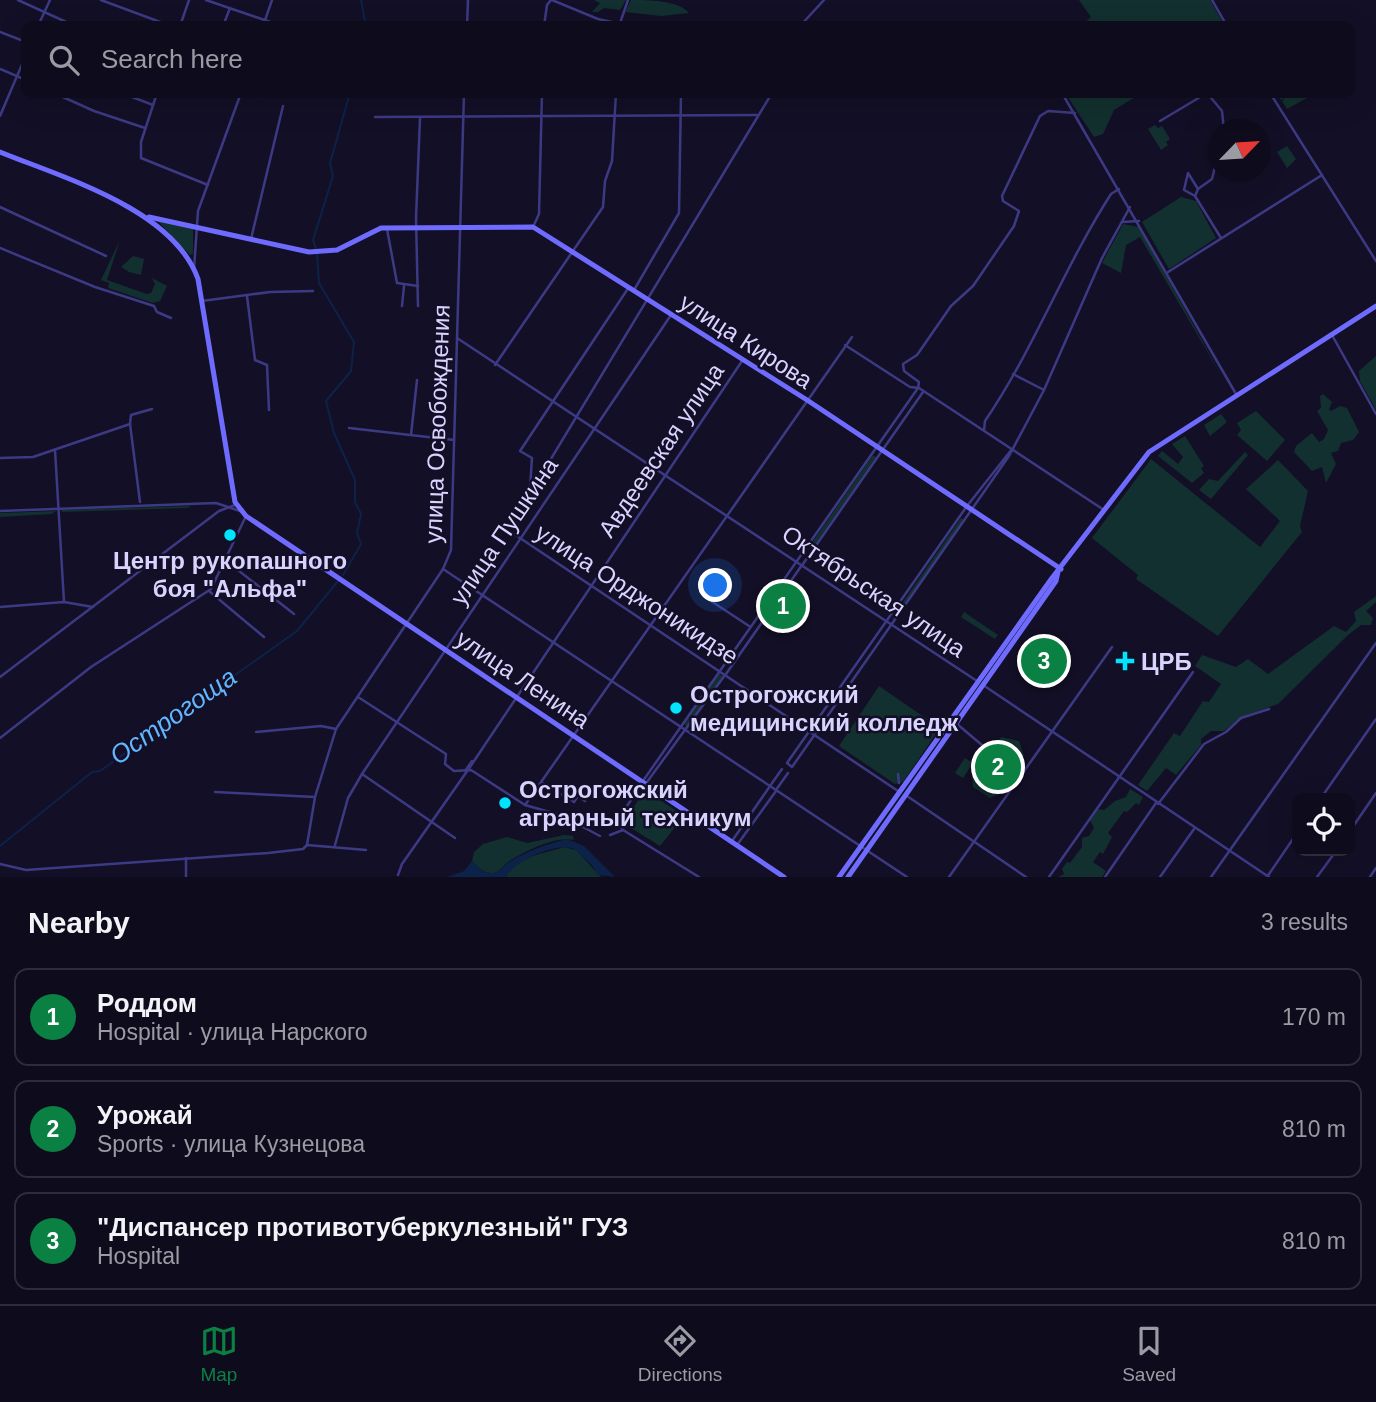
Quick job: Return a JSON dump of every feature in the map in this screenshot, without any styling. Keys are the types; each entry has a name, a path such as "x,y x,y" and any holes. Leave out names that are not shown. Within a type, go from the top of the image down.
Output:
{"main road":[{"path":"0,152 149,217 309,252 342,248 372,230 386,228 533,227"},
{"path":"149,217 178,245 194,269 202,301 233,503"},
{"name":"улица Кирова","path":"533,227 807,400 1059,570"},
{"path":"839,877 864,848 1055,582 1059,570 1149,452 1376,306"},
{"name":"улица Ленина","path":"233,503 244,514 783,877"},
{"path":"848,877 864,848"}],"street":[{"path":"18,0 66,21"},
{"path":"40,21 50,0"},
{"path":"102,0 158,21"},
{"path":"182,21 188,0"},
{"path":"206,0 268,21"},
{"path":"224,6 226,0"},
{"path":"265,20 272,0"},
{"path":"467,21 468,0"},
{"path":"545,21 547,5 552,0 608,21"},
{"path":"620,21 628,0"},
{"path":"805,21 824,0"},
{"path":"1212,0 1224,21"},
{"path":"225,21 230,8"},
{"path":"0,32 21,40"},
{"path":"0,116 21,68"},
{"path":"0,69 21,78"},
{"path":"65,98 93,111 145,128"},
{"path":"135,98 153,105"},
{"path":"155,98 139,151 141,158 208,184"},
{"path":"194,269 198,211 241,98"},
{"name":"улица Освобождения","path":"307,845 315,797 336,729 443,569 451,550 464,98"},
{"path":"533,227 539,214 542,98"},
{"path":"495,365 605,202 605,181 612,160 616,98"},
{"path":"530,490 532,458 520,451 551,401 631,289 679,213 681,98"},
{"path":"530,490 769,98"},
{"path":"1065,98 1139,221 1236,394"},
{"path":"1160,121 1199,98"},
{"path":"1211,98 1222,111 1223,119"},
{"path":"1273,98 1376,261"},
{"path":"251,239 283,106"},
{"path":"699,877 622,830 618,825 620,817 918,388 917,380 904,371 904,364 917,355 951,306 974,286 1014,226 1019,211 1003,201 1002,196 1040,116 1050,110 1075,113"},
{"path":"375,117 758,115"},
{"path":"418,306 420,118"},
{"path":"1198,188 1188,173 1184,190 1195,196 1221,239"},
{"path":"1168,272 1322,175"},
{"path":"1195,196 1198,188 1208,182"},
{"path":"984,430 985,421 1046,316 1070,264 1111,194 1119,188"},
{"path":"0,207 106,256"},
{"path":"1012,449 792,767 787,763 1012,449 1044,390 1076,312 1130,207"},
{"path":"1122,222 1139,221"},
{"path":"386,228 389,258 397,283 418,286"},
{"path":"0,248 95,287 154,306 158,312 170,318"},
{"path":"402,306 404,286"},
{"path":"202,301 313,291"},
{"path":"247,296 255,360 267,365 269,410"},
{"name":"улица Пушкина","path":"335,845 348,798 362,774 672,314"},
{"path":"1332,334 1376,414"},
{"path":"525,805 852,337"},
{"name":"Октябрьская улица","path":"457,338 594,430 803,564 1268,877"},
{"path":"845,345 910,387 924,391 1104,510"},
{"name":"Авдеевская улица","path":"398,875 401,864 744,359"},
{"path":"1013,374 1044,390"},
{"path":"411,435 417,380"},
{"path":"644,783 650,782 924,391"},
{"path":"140,503 131,415 152,409"},
{"path":"0,458 33,457 130,424"},
{"path":"349,428 454,440"},
{"path":"55,450 64,602"},
{"name":"улица Орджоникидзе","path":"530,490 508,528 520,538 1026,877"},
{"path":"0,511 140,503 233,503"},
{"path":"0,677 233,503"},
{"path":"0,738 91,667 209,591 244,514"},
{"path":"225,560 294,614"},
{"path":"443,569 907,877"},
{"path":"209,591 264,637"},
{"path":"708,599 750,627"},
{"path":"0,607 64,602 93,607"},
{"path":"1212,877 1376,643"},
{"path":"948,877 1112,647"},
{"path":"1049,877 1193,672"},
{"path":"846,680 850,683"},
{"path":"358,697 446,754 444,762 451,769 471,770 525,805 560,815 600,836"},
{"path":"1105,877 1157,803 1204,744 1226,732 1241,718 1269,709"},
{"path":"1324,793 1376,719"},
{"path":"953,722 989,751"},
{"path":"256,732 315,727 336,729"},
{"path":"734,844 782,769"},
{"path":"734,844 788,773"},
{"path":"362,774 455,838"},
{"path":"898,774 899,783"},
{"path":"541,782 574,802 578,796 585,801"},
{"path":"215,792 315,797"},
{"path":"1355,824 1376,793"},
{"path":"1160,877 1195,829"},
{"path":"610,835 622,830"},
{"path":"1268,877 1292,841"},
{"path":"0,864 26,870 295,850 307,845 335,845 366,850"},
{"path":"1317,877 1332,856"},
{"path":"186,858 186,877"},
{"path":"1370,877 1376,869"}],"green space":[{"path":"594,0 626,0 620,10 604,8 592,12 600,3"},
{"path":"631,0 670,3 689,13 661,16 625,12"},
{"path":"1079,0 1210,0 1222,21 1087,21 1091,17"},
{"path":"1134,98 1114,110 1103,134 1094,137 1069,99"},
{"path":"1285,98 1307,98 1287,109 1282,101"},
{"path":"1155,125 1158,128 1162,126 1170,139 1166,142 1168,145 1161,150 1148,129"},
{"path":"1287,146 1296,159 1287,168 1277,152"},
{"path":"1181,197 1196,201 1216,238 1169,269 1142,222"},
{"path":"157,220 193,229 193,254 190,255"},
{"path":"1123,224 1139,227 1224,380 1140,237 1126,245 1121,273 1102,263"},
{"path":"120,240 107,280 147,294 151,293 155,284 152,278 167,286 160,301 153,303 108,288 109,283 101,280"},
{"path":"133,256 144,259 141,275 121,267"},
{"path":"1376,356 1376,410 1360,381 1359,371"},
{"path":"1323,394 1332,402 1329,409 1331,411 1340,406 1347,408 1359,432 1353,440 1341,443 1338,451 1331,453 1336,464 1326,483 1322,467 1312,471 1294,452 1296,446 1312,433 1319,442 1324,439 1328,430 1317,411 1321,408 1320,396"},
{"path":"1256,411 1285,440 1267,461 1237,435 1241,430 1237,423"},
{"path":"1221,414 1227,422 1210,436 1204,425"},
{"path":"1185,436 1204,466 1201,468 1204,473 1192,483 1158,456 1162,451 1178,464 1183,457 1172,444"},
{"path":"1245,452 1248,455 1211,499 1199,490 1209,479 1218,481"},
{"path":"873,455 876,457 814,546 811,544"},
{"path":"1151,459 1260,547 1280,521 1246,489 1278,460 1308,491 1300,526 1302,532 1218,636 1136,579 1138,575 1092,538"},
{"path":"191,506 187,508 62,512 62,510"},
{"path":"56,511 52,514 0,517 0,513"},
{"path":"961,518 964,520 894,619 892,618"},
{"path":"1376,596 1376,602 1366,611 1373,618 1371,625 1361,625 1348,635 1278,704 1241,717 1224,731 1211,731 1201,739 1201,745 1176,775 1166,768 1147,791 1138,785 1174,733 1180,736 1203,701 1209,702 1221,684 1195,666 1202,655 1236,667 1248,659 1268,674 1334,626 1346,632 1356,621 1354,612"},
{"path":"964,612 998,635 995,639 961,617"},
{"path":"719,674 723,676 688,727 684,724"},
{"path":"879,686 940,728 903,782 895,784 839,746"},
{"path":"1001,737 1019,741 1024,756 998,795 990,798 973,787 972,777"},
{"path":"965,758 973,763 963,778 955,773"},
{"path":"1130,789 1143,797 1139,805 1136,803 1127,812 1124,811 1108,833 1112,837 1103,854 1100,852 1093,862 1106,871 1102,877 1058,877 1064,874 1062,869 1082,847 1082,838 1089,836 1094,828 1090,820 1097,809 1104,810 1115,801 1126,797"},
{"path":"645,790 687,818 679,822 660,846 623,823"},
{"path":"564,835 573,836 574,840 558,840 540,846 508,862 496,872 485,871 472,861 474,852 483,844 507,837 527,843"},
{"path":"564,847 576,850 601,877 506,877 516,864 523,860"}],"water":[{"path":"567,839 584,846 615,877 597,875 594,867 576,851 563,847 544,851 524,860 506,877 447,877 464,871 472,861 485,872 497,872 523,854"}],"waterway":[{"name":"Острогоща","path":"361,0 365,21"},
{"name":"Острогоща","path":"316,249 313,240 333,176 330,163 349,98"},
{"name":"Острогоща","path":"317,254 319,283 354,342 351,371 326,401 334,433 355,480 355,502 361,514 357,533 361,544 343,575"},
{"name":"Острогоща","path":"0,846 92,772 100,771 297,631 338,581"}],"place":[{"name":"Центр рукопашного боя \"Альфа\"","path":"230,535"},
{"name":"Роддом","path":"783,606"},
{"name":"\"Диспансер противотуберкулезный\" ГУЗ","path":"1044,661"},
{"name":"ЦРБ","path":"1125,661"},
{"name":"Острогожский медицинский колледж","path":"676,708"},
{"name":"Урожай","path":"998,767"},
{"name":"Острогожский аграрный техникум","path":"505,803"}]}
